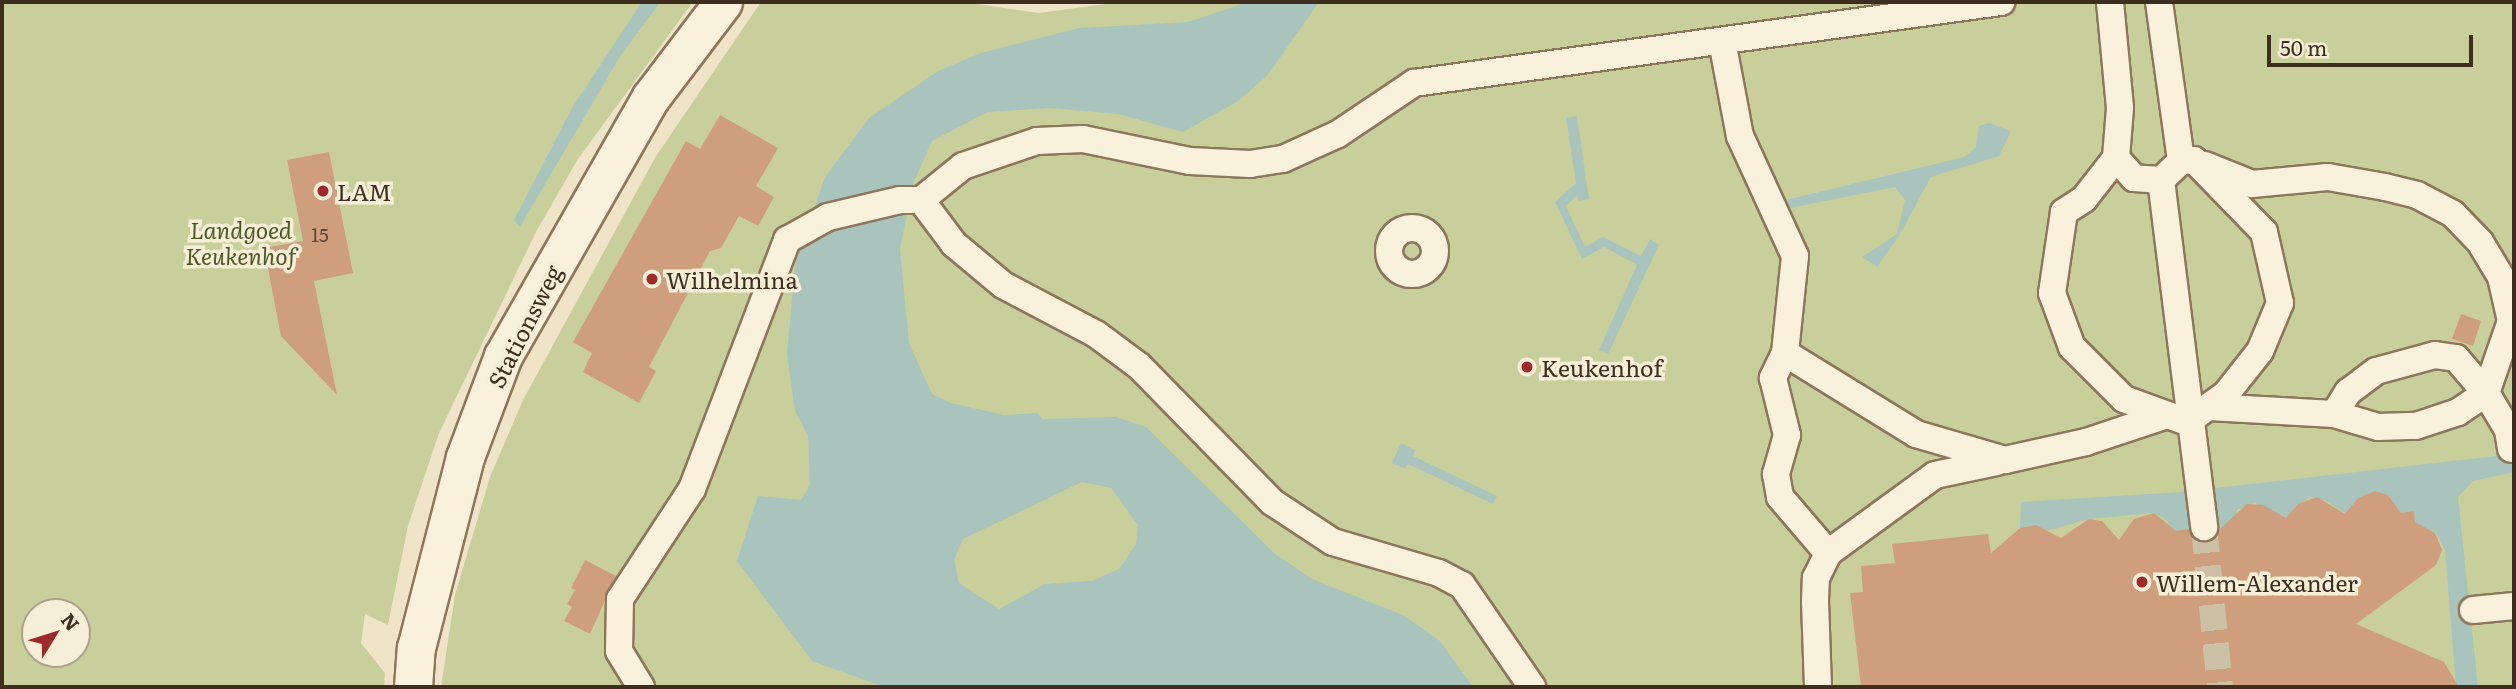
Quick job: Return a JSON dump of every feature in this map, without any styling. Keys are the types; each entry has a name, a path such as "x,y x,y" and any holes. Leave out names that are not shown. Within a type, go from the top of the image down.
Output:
{"main road":[{"name":"Stationsweg","path":"413,687 416,648 465,457 503,356 651,97 723,2"}],"street":[{"path":"641,687 619,651 620,599 680,515 787,240 796,233 854,208 918,200 963,166 1037,141 1083,139 1189,161 1250,164 1283,159 1338,134 1414,83 2001,2"},
{"path":"2110,2 2120,108 2116,158 2084,199 2064,212 2052,293 2072,347 2124,400 2177,419"},
{"path":"2159,2 2187,161 2264,232 2280,303 2260,351 2209,407"},
{"path":"1722,41 1740,136 1795,256 1785,353 1773,378 1787,435 1776,474 1780,497 1828,553"},
{"path":"2116,158 2134,178 2161,180 2187,161"},
{"path":"1818,687 1816,579 1828,553 1934,475 2177,419 2209,407 2334,414 2378,427 2416,426 2458,412 2486,393 2511,320 2501,277 2480,242 2453,214 2417,195 2385,187 2328,177 2252,184 2187,161"},
{"path":"2161,180 2177,419 2197,477 2204,527"},
{"path":"918,200 954,244 993,278 1096,334 1146,371 1272,502 1333,542 1439,573 1462,585 1532,687"},
{"path":"1785,353 1916,434 2006,460"},
{"path":"2334,414 2348,391 2407,360 2456,358 2486,393 2508,430 2511,449"},
{"path":"2473,610 2514,606"}],"green space":[{"name":"Landgoed Keukenhof","path":"2,2 693,2 578,159 537,230 439,433 408,526 388,625 365,614 361,643 385,673 384,687 2,687"},
{"name":"Keukenhof","path":"761,2 963,2 1039,13 1120,2 2514,2 2514,687 441,687 455,595 490,477 523,400 656,156"}],"water":[{"path":"642,2 660,2 619,58 520,227 514,220 572,108"},
{"path":"1248,2 1319,2 1267,76 1238,101 1183,132 1118,114 1050,108 988,112 932,141 913,184 900,249 909,343 932,394 951,403 1004,415 1038,413 1042,419 1116,417 1146,427 1274,553 1312,579 1403,615 1440,641 1473,687 884,687 812,661 737,561 758,496 801,500 810,485 808,436 795,411 787,355 795,264 825,177 869,118 938,71 981,53 1079,28 1188,22","holes":["1082,482 1111,488 1138,525 1136,544 1119,569 1091,581 1045,584 999,609 959,583 954,560 963,539"]},
{"path":"1577,116 1589,199 1579,201 1577,195 1566,206 1585,247 1603,237 1641,256 1650,239 1659,245 1608,354 1599,350 1637,265 1604,247 1582,259 1555,202 1576,183 1566,118"},
{"path":"1989,123 2011,131 1999,156 1931,177 1899,236 1877,267 1862,257 1897,234 1905,200 1895,187 1785,209 1782,201 1964,157 1976,147 1979,126"},
{"path":"1401,443 1415,450 1413,456 1497,496 1493,504 1408,464 1405,469 1392,463"},
{"path":"2514,454 2514,472 2473,481 2458,497 2478,687 2456,687 2445,550 2436,533 2415,526 2414,512 2398,513 2382,493 2358,498 2351,517 2325,500 2310,497 2294,509 2290,524 2255,503 2238,510 2230,529 2192,529 2175,535 2166,519 2154,513 2089,519 2047,531 2036,525 2020,528 2021,502 2181,492"}],"building":[{"name":"Wilhelmina","path":"720,115 778,148 756,186 774,197 758,226 739,216 721,248 710,251 649,367 656,371 639,403 583,372 592,353 573,342 686,141 700,149"},
{"path":"329,152 353,273 314,281 337,395 281,336 264,248 303,241 287,160"},
{"path":"2461,314 2481,321 2473,346 2452,339"},
{"name":"Willem-Alexander","path":"2375,491 2388,495 2401,513 2414,511 2415,522 2435,533 2442,550 2436,565 2356,624 2444,662 2459,687 1861,687 1850,593 1863,592 1861,566 1895,563 1892,544 1988,534 1991,553 2020,528 2036,525 2061,538 2089,519 2102,521 2119,540 2134,519 2154,513 2176,531 2188,529 2205,543 2247,504 2263,505 2286,518 2298,504 2317,497 2345,514 2358,498"},
{"path":"585,560 616,576 590,634 564,621 572,607 567,604 575,590 571,588"}],"tunnel":[{"path":"2204,527 2220,687"}],"place":[{"name":"LAM","path":"323,191"},
{"name":"Wilhelmina","path":"652,279"},
{"name":"Keukenhof","path":"1527,367"},
{"name":"Willem-Alexander","path":"2142,582"}]}
